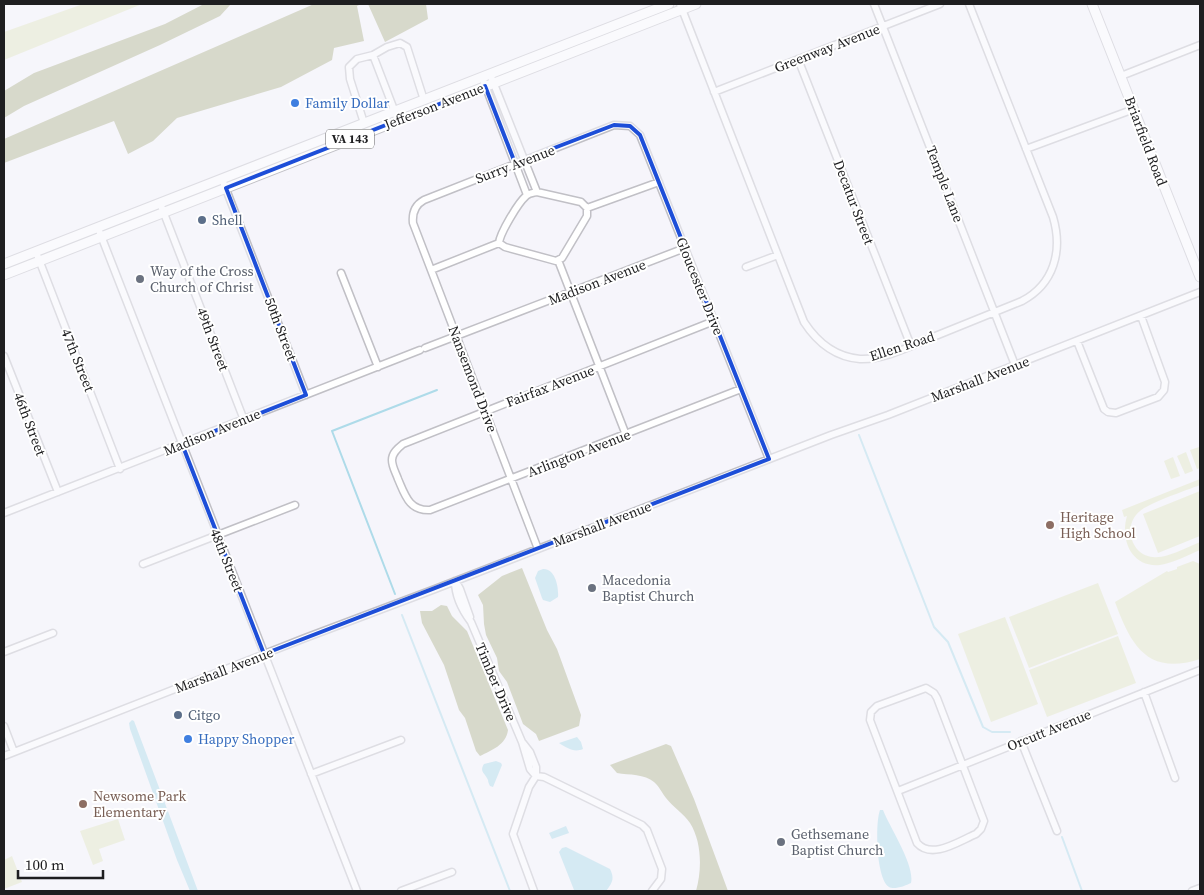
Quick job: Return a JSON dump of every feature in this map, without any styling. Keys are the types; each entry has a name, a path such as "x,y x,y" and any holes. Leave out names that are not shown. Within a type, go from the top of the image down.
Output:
{"main road":[{"name":"Jefferson Avenue","path":"4,275 39,261 100,232 161,208 222,179 364,124 397,116 424,100 488,80 669,4"},
{"name":"Jefferson Avenue","path":"161,208 226,188 488,80 681,7 696,4"},
{"name":"Briarfield Road","path":"1092,4 1200,277"},
{"name":"Jefferson Avenue","path":"4,264 100,232"}],"street":[{"name":"Temple Lane","path":"874,4 1015,365"},
{"name":"Greenway Avenue","path":"714,92 940,4"},
{"name":"Ellen Road","path":"681,7 804,322 816,339 828,348 849,357 866,359 911,346 1022,301 1038,290 1051,273 1056,259 1058,244 1056,226 969,4"},
{"path":"364,124 350,79 349,67 357,59 372,55 387,47 400,43 405,44 424,100"},
{"path":"1121,76 1200,45"},
{"path":"372,55 397,116"},
{"name":"Decatur Street","path":"798,59 911,346"},
{"path":"488,80 537,192"},
{"path":"488,80 527,195"},
{"path":"1026,149 1134,110"},
{"name":"Surry Avenue","path":"415,209 424,200 619,124"},
{"name":"Gloucester Drive","path":"619,124 630,126 640,135 769,459"},
{"name":"50th Street","path":"222,179 306,395"},
{"path":"588,208 659,182"},
{"path":"499,243 501,234 527,195 537,192 581,202 588,208"},
{"name":"49th Street","path":"161,208 244,420"},
{"path":"499,243 505,248 553,261 558,260 562,258 587,216 588,208"},
{"name":"Nansemond Drive","path":"415,209 412,217 413,223 538,549"},
{"name":"48th Street","path":"100,232 358,891"},
{"path":"431,270 499,243"},
{"name":"Madison Avenue","path":"4,513 685,248"},
{"name":"47th Street","path":"36,252 120,469"},
{"path":"746,267 778,255"},
{"path":"558,260 626,435"},
{"path":"340,273 378,367"},
{"name":"Marshall Avenue","path":"4,756 831,435 888,415 1200,292"},
{"path":"1076,341 1104,409 1108,412 1116,412 1158,397 1164,390 1165,382 1141,316"},
{"name":"Fairfax Avenue","path":"416,508 407,500 392,466 392,457 403,444 714,321"},
{"name":"46th Street","path":"4,356 58,492"},
{"name":"Arlington Avenue","path":"416,508 430,510 741,389"},
{"path":"143,564 295,505"},
{"name":"Timber Drive","path":"455,581 455,591 464,612 471,622 522,742 530,769 536,776"},
{"path":"4,652 53,633"},
{"name":"Orcutt Avenue","path":"898,791 1200,670"},
{"path":"922,689 930,690 937,698 963,764 984,821 979,832 938,850 933,851 924,848 917,843 870,720 874,708 922,689"},
{"path":"1144,692 1175,778"},
{"path":"4,726 14,752"},
{"path":"311,774 401,740"},
{"path":"1021,741 1057,831"},
{"path":"534,891 513,834 529,787 536,776 544,778 642,825 647,830 662,870 661,879 652,891"},
{"path":"401,891 452,872"},
{"path":"1192,891 1200,888"}],"highlighted area":[{"path":"485,86 515,163 614,125 630,126 640,135 769,459 264,654 182,444 306,395 226,188"}],"green space":[{"path":"83,4 142,4 4,60 4,32"},
{"path":"204,4 231,4 220,16 24,106 4,118 4,91 34,73 165,24"},
{"path":"314,4 361,4 357,6 364,41 334,48 332,60 281,87 177,118 153,141 128,154 114,121 4,163 4,139"},
{"path":"368,4 426,4 428,19 385,42"},
{"path":"1199,447 1200,468 1197,469 1190,450"},
{"path":"1186,452 1193,471 1185,474 1177,456"},
{"path":"1173,457 1180,476 1171,479 1164,461"},
{"path":"1200,479 1200,485 1160,500 1140,511 1132,523 1131,531 1134,545 1145,555 1153,557 1164,556 1200,542 1200,550 1175,561 1160,565 1150,565 1135,557 1127,542 1125,525 1127,516 1124,517 1122,510"},
{"path":"1200,491 1200,536 1158,553 1143,514"},
{"path":"1193,561 1200,564 1200,659 1182,663 1167,663 1154,660 1135,644 1115,602 1167,571 1177,569 1177,567"},
{"path":"522,568 547,630 557,649 581,715 579,726 539,741 536,734 523,724 507,682 499,671 497,658 486,635 483,605 478,595 502,576"},
{"path":"1098,583 1118,634 1029,668 1009,617"},
{"path":"441,605 447,606 452,616 467,631 508,730 501,743 480,756 476,751 465,718 459,710 444,665 422,623 420,611 432,611"},
{"path":"1005,617 1038,704 991,722 958,634"},
{"path":"1118,636 1136,683 1047,717 1029,670"},
{"path":"666,744 671,746 694,799 728,891 696,891 700,856 697,839 690,823 650,779 642,776 617,773 610,765"},
{"path":"118,819 125,840 99,849 103,861 93,865 80,831"},
{"path":"12,856 22,882 4,889 4,860"}],"water":[{"path":"543,569 551,572 557,583 558,597 550,602 543,600 535,578 538,571"},
{"path":"132,720 134,721 198,891 190,891 177,860 130,729 129,723"},
{"path":"577,737 583,749 574,750 559,743"},
{"path":"496,761 502,765 493,787 490,786 482,769 484,764"},
{"path":"880,810 883,810 909,867 911,883 900,887 889,887 881,873 877,838"},
{"path":"566,826 569,833 552,839 549,833"},
{"path":"566,847 610,869 612,881 606,891 574,890 559,852 562,848"}],"waterway":[{"path":"395,594 332,431 437,390"},
{"path":"859,435 934,627 948,642 983,727 992,732 1010,732"},
{"path":"402,615 510,891"},
{"path":"1062,837 1082,891"}],"place":[{"name":"Family Dollar","path":"295,103"},
{"name":"Shell","path":"202,220"},
{"name":"Way of the Cross Church of Christ","path":"140,279"},
{"name":"Heritage High School","path":"1050,525"},
{"name":"Macedonia Baptist Church","path":"592,588"},
{"name":"Citgo","path":"178,715"},
{"name":"Happy Shopper","path":"188,739"},
{"name":"Newsome Park Elementary","path":"83,804"},
{"name":"Gethsemane Baptist Church","path":"781,842"}]}
